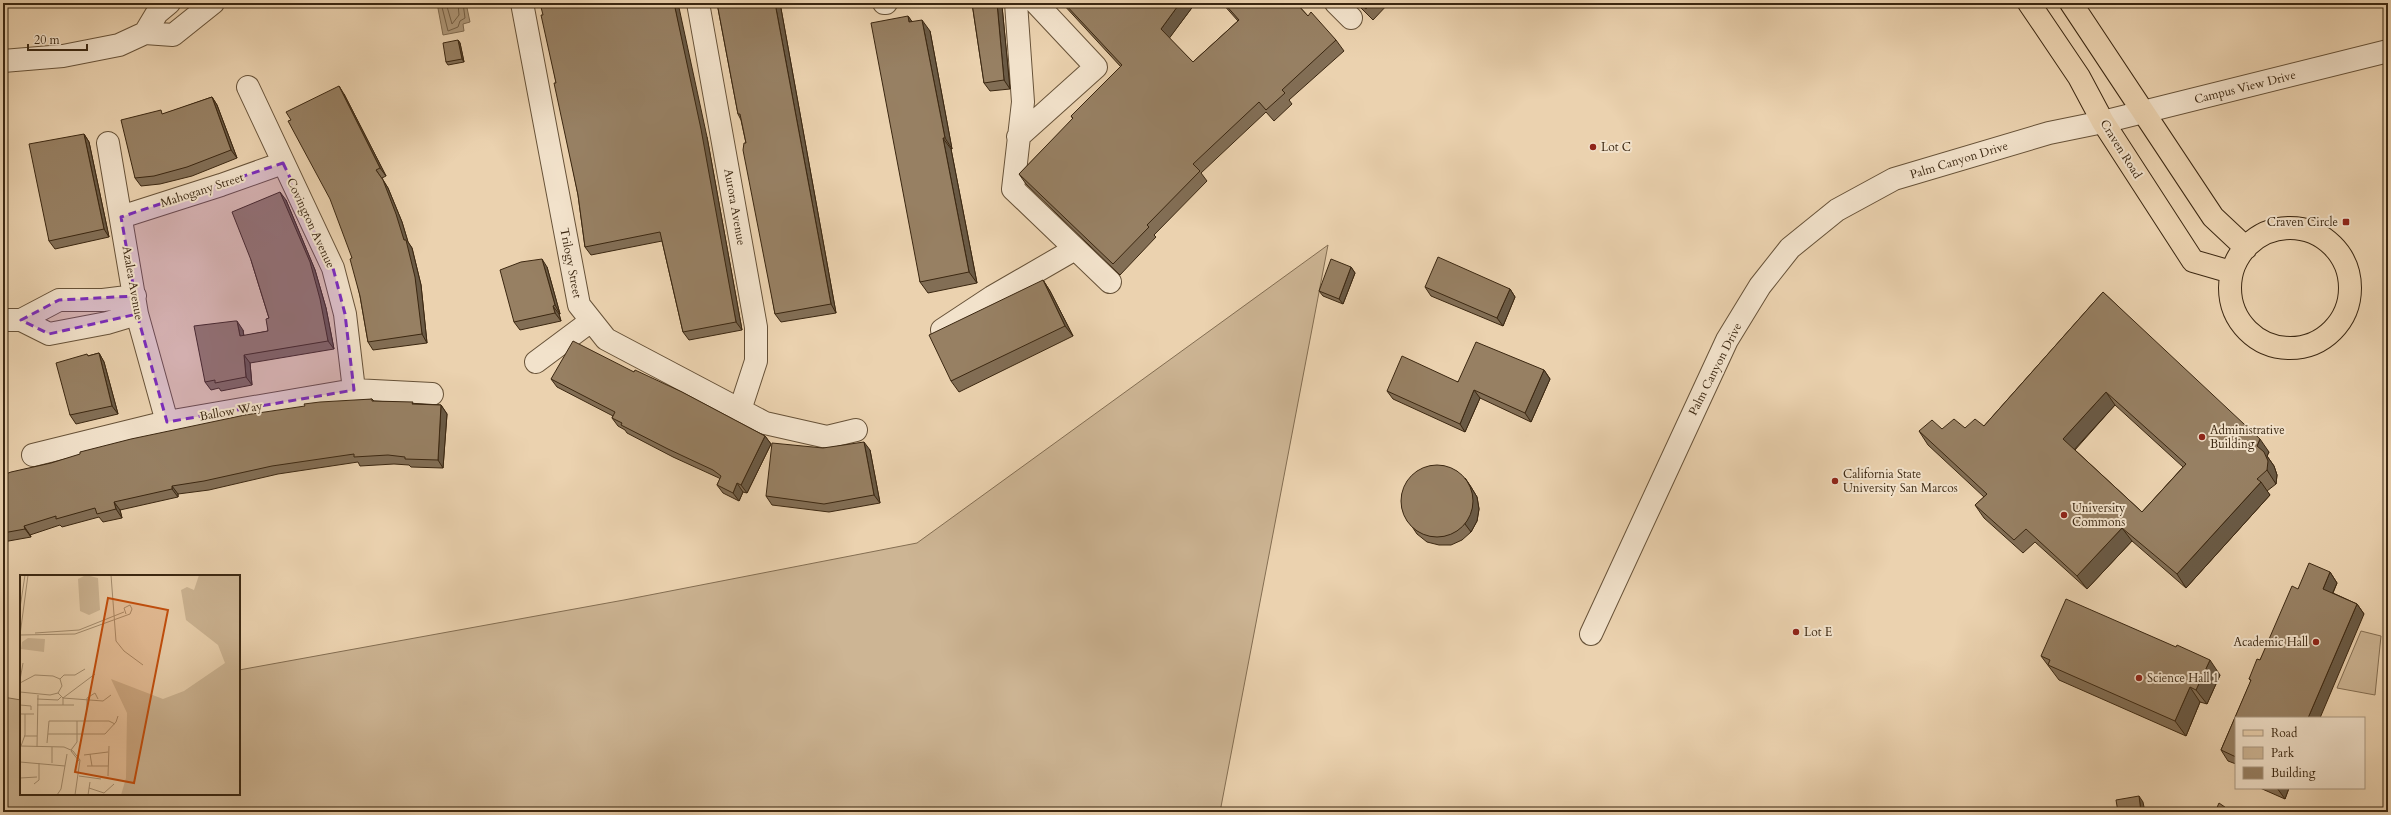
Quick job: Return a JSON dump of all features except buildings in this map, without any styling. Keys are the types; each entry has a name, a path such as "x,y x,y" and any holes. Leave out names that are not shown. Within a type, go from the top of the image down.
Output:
{"main road":[{"name":"Craven Road","path":"2029,3 2079,77 2103,122 2193,261 2231,272"},
{"path":"2071,3 2145,111 2213,217 2246,248"},
{"path":"2278,228 2300,228 2324,238 2340,255 2349,276 2349,300 2340,322 2323,338 2302,347 2278,347 2256,338 2240,321 2229,298 2231,272 2240,254 2257,238 2278,228"}],"street":[{"path":"145,33 157,13 169,3"},
{"path":"3,61 63,56 119,45 145,33 173,35 213,3"},
{"name":"Trilogy Street","path":"522,3 579,305 591,321 606,339 766,423 827,437 856,430"},
{"name":"Aurora Avenue","path":"698,3 756,327 756,361 740,410"},
{"path":"1016,3 1023,102 1018,137 1014,190 1110,282"},
{"path":"1018,137 1096,67 1036,3"},
{"path":"1336,3 1351,18"},
{"name":"Campus View Drive","path":"2103,122 2388,51"},
{"name":"Covington Avenue","path":"248,87 333,268 345,314 354,390"},
{"name":"Palm Canyon Drive","path":"1591,634 1727,340 1760,286 1790,248 1837,210 1894,179 2049,133 2103,122"},
{"name":"Azalea Avenue","path":"108,143 136,305 167,422"},
{"name":"Mahogany Street","path":"121,217 221,185 283,163"},
{"path":"942,330 992,297 1076,249"},
{"path":"12,320 59,300 82,300 136,305"},
{"path":"82,300 86,327"},
{"path":"12,320 49,334 86,327 136,305"},
{"path":"536,362 591,321"},
{"name":"Ballow Way","path":"33,455 167,422 354,390 432,394"}],"highlighted area":[{"path":"283,163 333,268 345,314 354,390 167,422 137,314 49,334 21,320 59,300 135,296 121,217"}],"green space":[{"path":"1328,245 1220,812 3,812 3,697 20,700 20,795 240,795 240,670 624,600 917,543"},
{"path":"2361,631 2381,636 2375,695 2337,688"}],"water":[{"path":"437,3 466,3 470,22 463,24 464,31 443,35"}],"place":[{"name":"Lot C","path":"1593,147"},
{"name":"Craven Circle","path":"2346,222"},
{"name":"Administrative Building","path":"2202,437"},
{"name":"California State University San Marcos","path":"1835,481"},
{"name":"University Commons","path":"2064,515"},
{"name":"Lot E","path":"1796,632"},
{"name":"Academic Hall","path":"2316,642"},
{"name":"Science Hall 1","path":"2139,678"}]}
